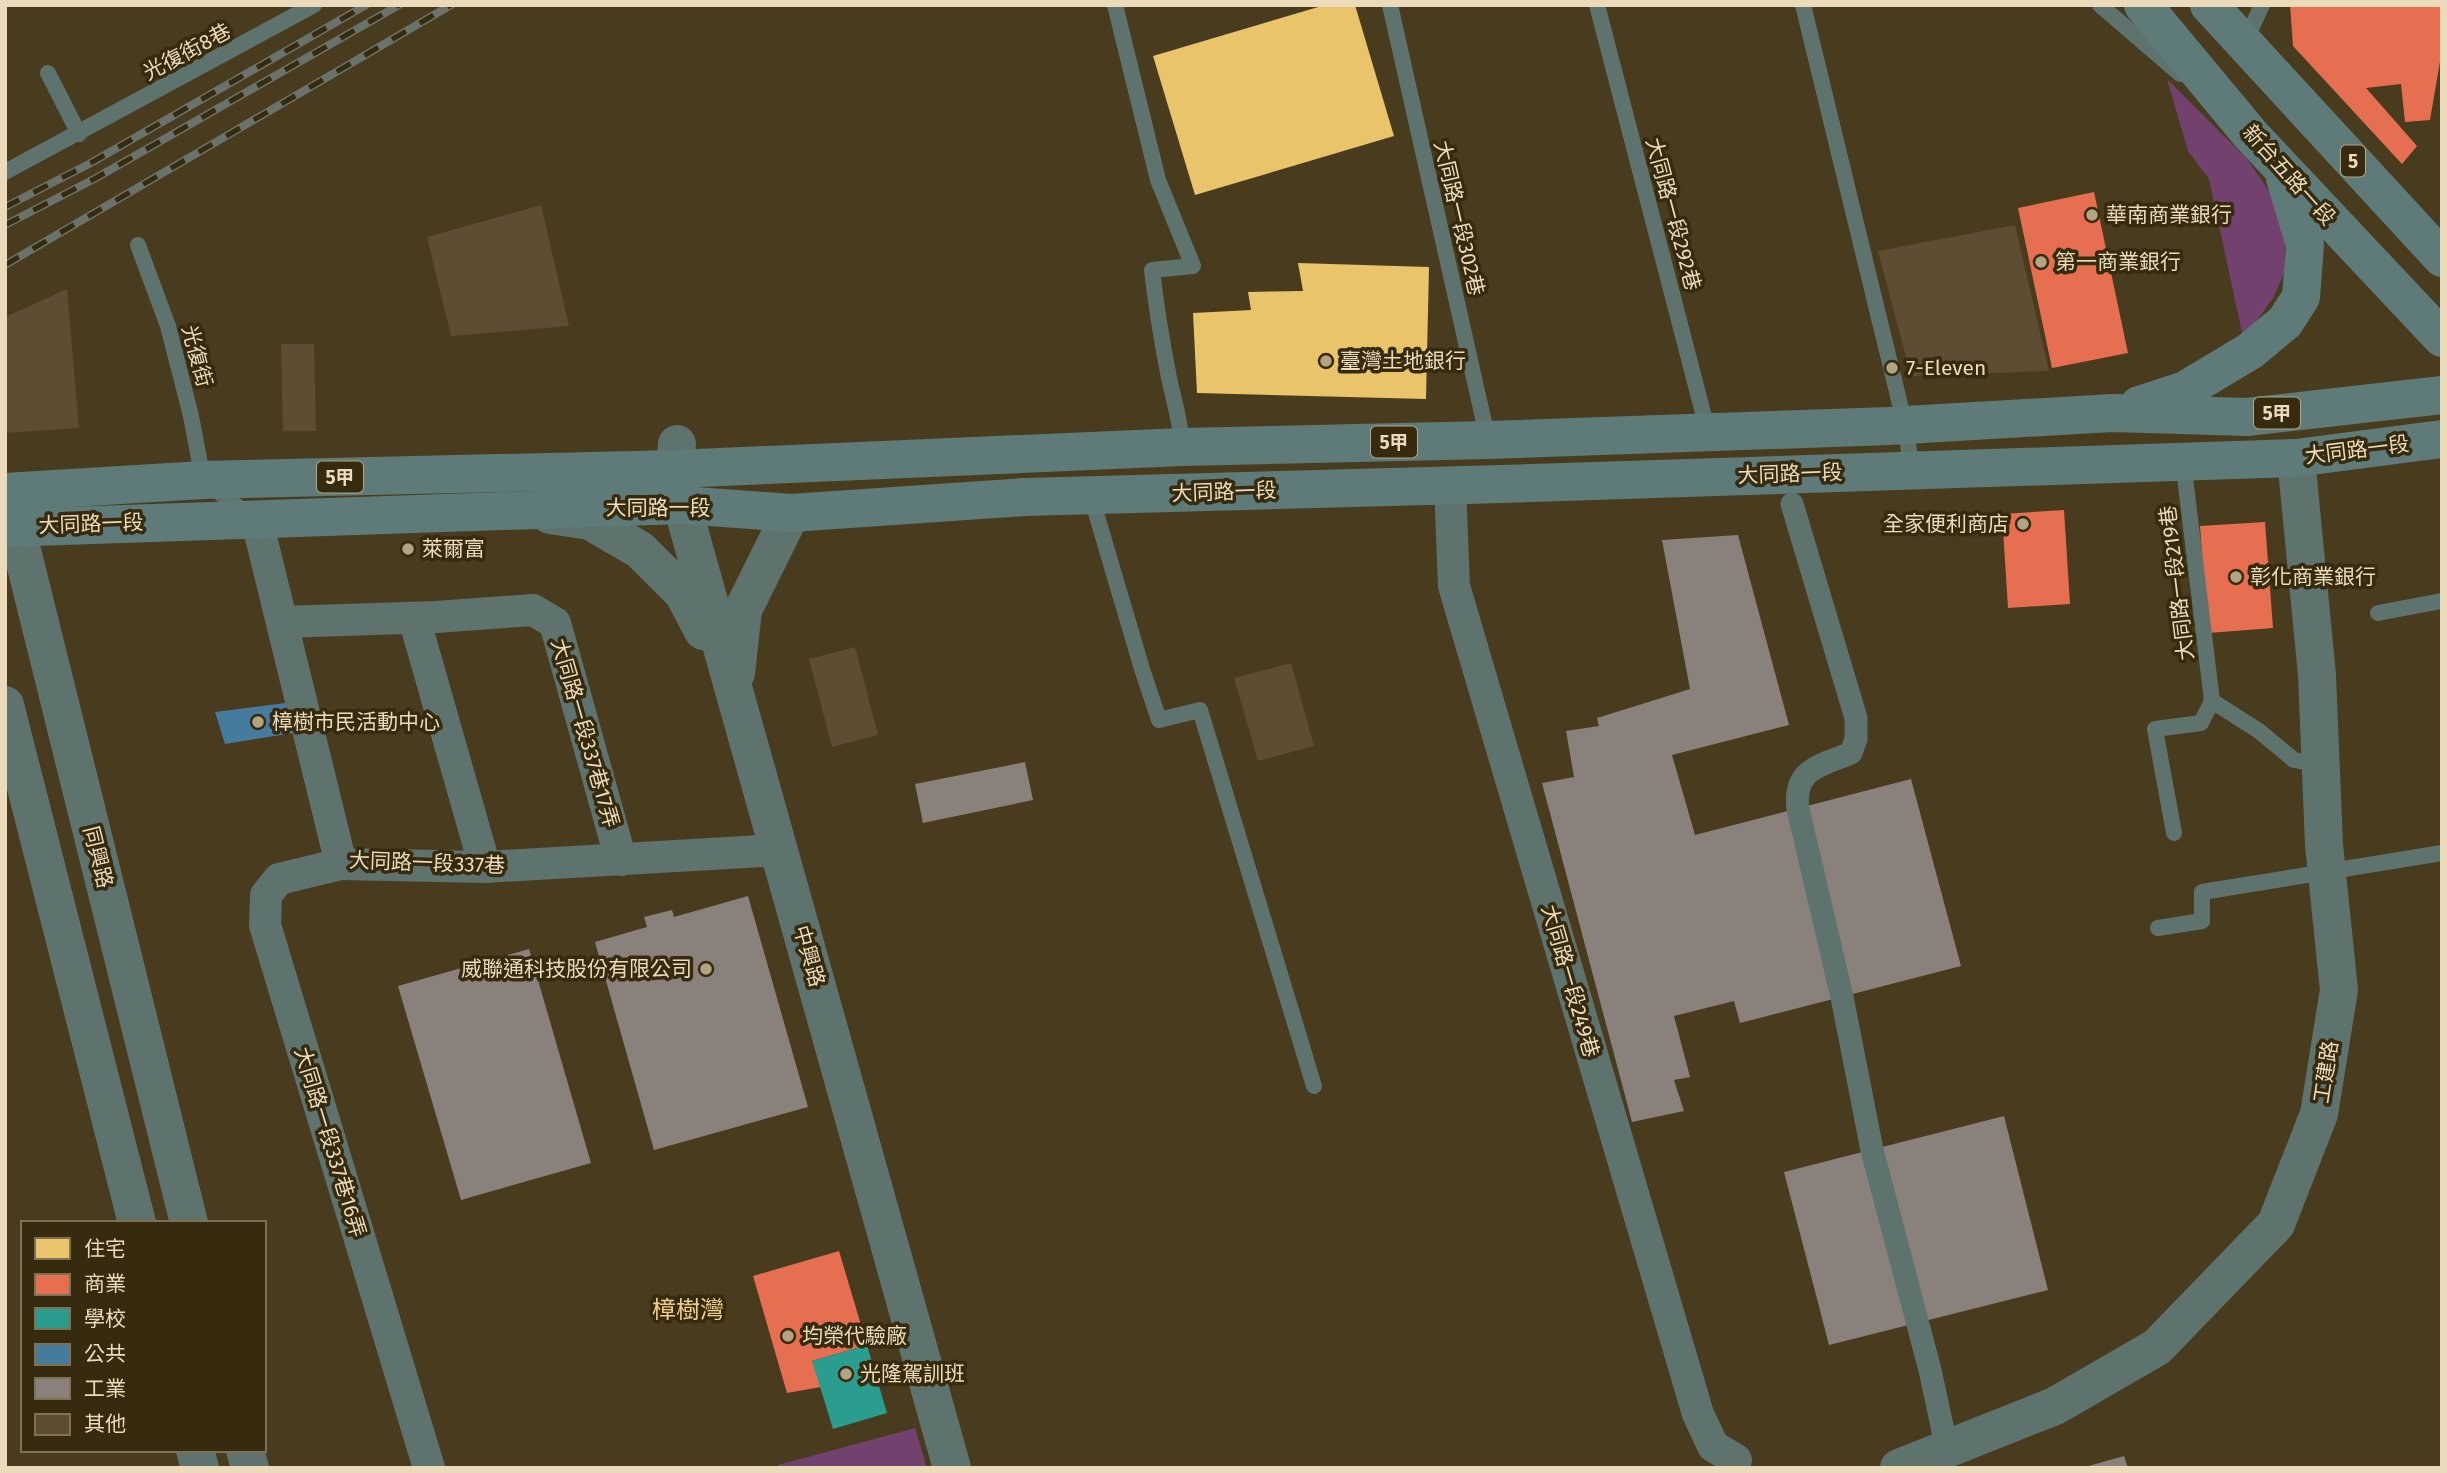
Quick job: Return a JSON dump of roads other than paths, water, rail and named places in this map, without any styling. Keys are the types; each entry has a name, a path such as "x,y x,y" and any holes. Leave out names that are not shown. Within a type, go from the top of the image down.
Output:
{"main road":[{"name":"新台五路一段","path":"2143,5 2251,135 2442,338"},
{"name":"5","path":"2225,10 2442,258"},
{"path":"2112,413 2185,390 2250,351 2285,322 2301,297 2305,245 2283,169"},
{"name":"大同路一段","path":"9,510 203,480 678,473 1182,447 1825,428 2112,413 2247,417 2442,394"},
{"name":"大同路一段","path":"9,510 257,520 527,511 678,473 791,513 1025,497 2296,458 2442,439"},
{"path":"1022,454 1025,497"}],"street":[{"path":"1825,428 1839,472"},
{"name":"工建路","path":"1899,1468 2054,1406 2157,1347 2276,1224 2319,1114 2339,990 2320,765 2318,675 2296,458"},
{"name":"中興路","path":"678,473 734,688 952,1468"},
{"name":"大同路一段249巷","path":"1450,485 1454,586 1698,1414 1713,1446 1736,1460"},
{"path":"1792,504 1856,719 1856,739 1851,753 1810,771 1796,793 1798,809 1842,997 1872,1150 1930,1370 1945,1440"},
{"name":"同興路","path":"9,510 188,1221"},
{"path":"527,511 590,521 640,550 683,593 734,688"},
{"path":"734,688 743,610 791,513"},
{"name":"大同路一段337巷","path":"257,520 341,864 485,867 779,850"},
{"name":"大同路一段337巷17弄","path":"282,622 414,618 533,610 555,623 621,860"},
{"path":"414,618 485,867"},
{"path":"5,705 136,1221"},
{"name":"大同路一段337巷16弄","path":"341,864 279,879 266,895 265,925 429,1468"}],"lane":[{"name":"光復街8巷","path":"79,134 314,5"},
{"path":"1115,5 1157,180 1193,266 1152,270 1169,377 1181,425 1182,447"},
{"name":"大同路一段302巷","path":"1390,5 1488,440"},
{"name":"大同路一段292巷","path":"1597,5 1708,432"},
{"path":"1803,5 1905,425 1912,470"},
{"path":"2100,5 2251,135"},
{"path":"2257,47 2262,5"},
{"path":"5,172 79,134 48,73"},
{"name":"光復街","path":"138,245 167,326 191,416 203,480"},
{"name":"大同路一段219巷","path":"2183,461 2212,701"},
{"path":"203,480 257,520"},
{"path":"1091,496 1159,720 1200,710 1314,1086"},
{"path":"2378,612 2442,601"},
{"path":"2174,833 2155,729 2201,723 2212,701 2259,731 2294,760 2320,765"},
{"path":"2158,928 2203,922 2202,892 2442,853"}],"railway":[{"path":"5,207 89,164 366,5"},
{"path":"5,225 96,178 399,5"},
{"path":"5,265 451,5"}],"place":[{"name":"華南商業銀行","path":"2092,215"},
{"name":"第一商業銀行","path":"2041,262"},
{"name":"臺灣土地銀行","path":"1326,361"},
{"name":"7-Eleven","path":"1892,368"},
{"name":"全家便利商店","path":"2023,524"},
{"name":"萊爾富","path":"408,549"},
{"name":"彰化商業銀行","path":"2236,577"},
{"name":"樟樹市民活動中心","path":"258,722"},
{"name":"威聯通科技股份有限公司","path":"706,969"},
{"name":"均榮代驗廠","path":"788,1336"},
{"name":"光隆駕訓班","path":"846,1374"}],"district":[{"name":"樟樹灣","path":"688,1310"}]}
